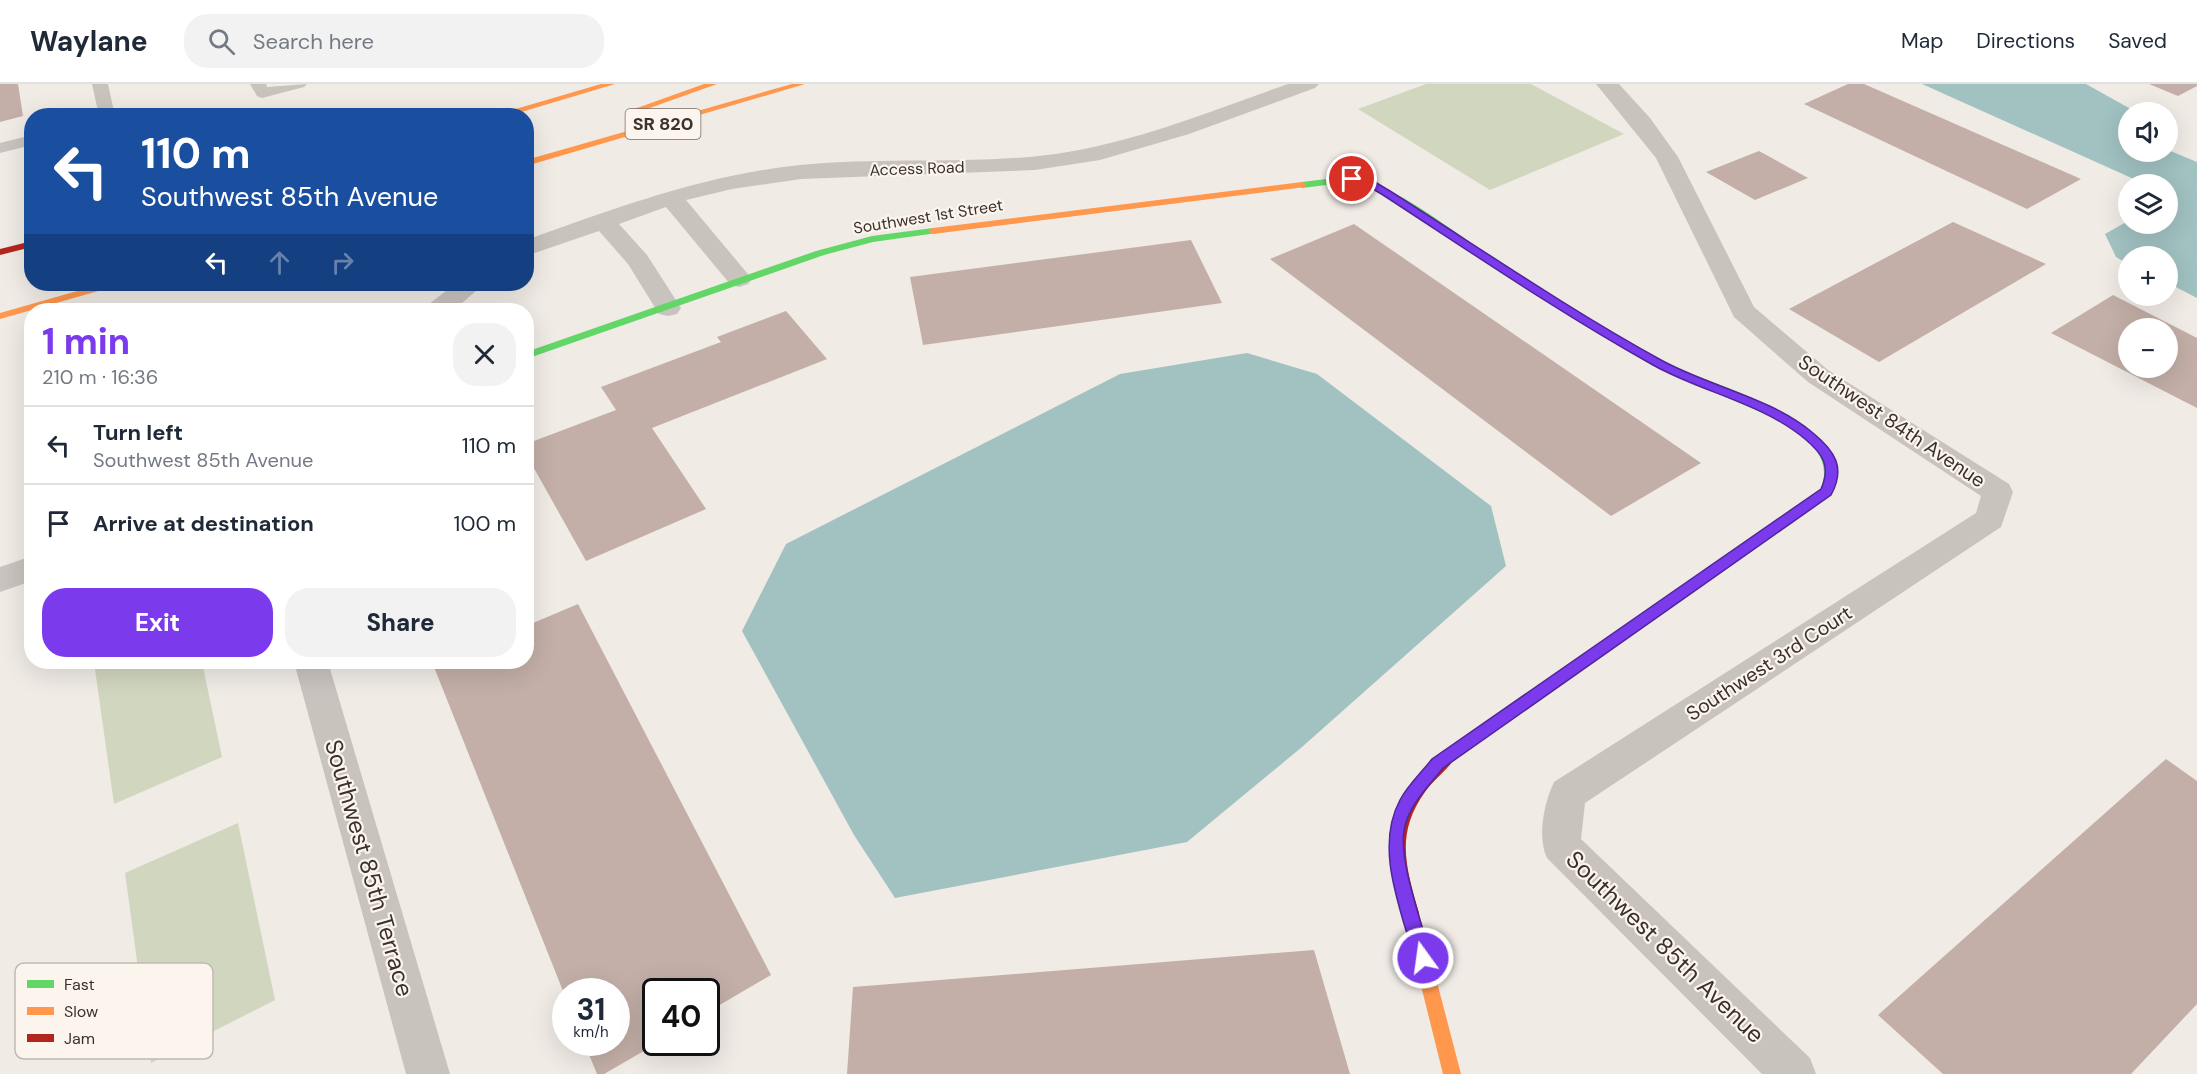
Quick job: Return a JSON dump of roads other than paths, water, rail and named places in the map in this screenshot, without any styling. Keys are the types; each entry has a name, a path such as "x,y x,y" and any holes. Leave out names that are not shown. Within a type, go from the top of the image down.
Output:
{"main road":[{"name":"SR 820","path":"525,108 611,84"},
{"path":"619,116 714,84"},
{"name":"SR 820","path":"534,161 801,84"},
{"path":"534,146 540,144"},
{"name":"Southwest 1st Street","path":"534,353 668,308 740,279 830,249 891,236 1352,179 1371,184 1387,193 1595,327 1660,364 1781,417 1809,436 1830,458 1833,475 1827,492 1437,764 1407,803 1396,831 1399,868 1452,1074"},
{"path":"0,252 24,246"},
{"path":"46,303 88,291"},
{"path":"0,316 24,309"}],"street":[{"name":"Access Road","path":"534,246 671,197 732,182 801,172 1035,163 1100,153 1181,129 1274,89 1308,84"},
{"name":"Southwest 84th Avenue","path":"1606,84 1642,123 1667,157 1699,217 1743,311 1818,376 1998,492"},
{"path":"671,197 740,279"},
{"path":"602,220 638,260 668,308"},
{"path":"447,303 462,291"},
{"name":"Southwest 3rd Court","path":"1562,845 1567,794 1990,519 1998,492"},
{"path":"0,580 24,571"},
{"name":"Southwest 85th Terrace","path":"312,669 428,1074"},
{"name":"Southwest 85th Avenue","path":"1562,845 1794,1074"}],"lane":[{"path":"100,84 105,108"},
{"path":"258,84 262,93 299,84"},
{"path":"0,148 24,142"}],"water":[{"path":"1922,84 2086,84 2118,102 2118,162 2178,162 2178,154 2197,162 2197,298 2178,288 2178,246 2118,246 2118,258 2116,257 2105,234 2118,227 2118,234 2178,234 2178,174 2123,174"},
{"path":"1247,353 1317,374 1491,506 1506,566 1302,747 1187,842 895,898 854,835 742,631 786,544 1120,374"}]}
